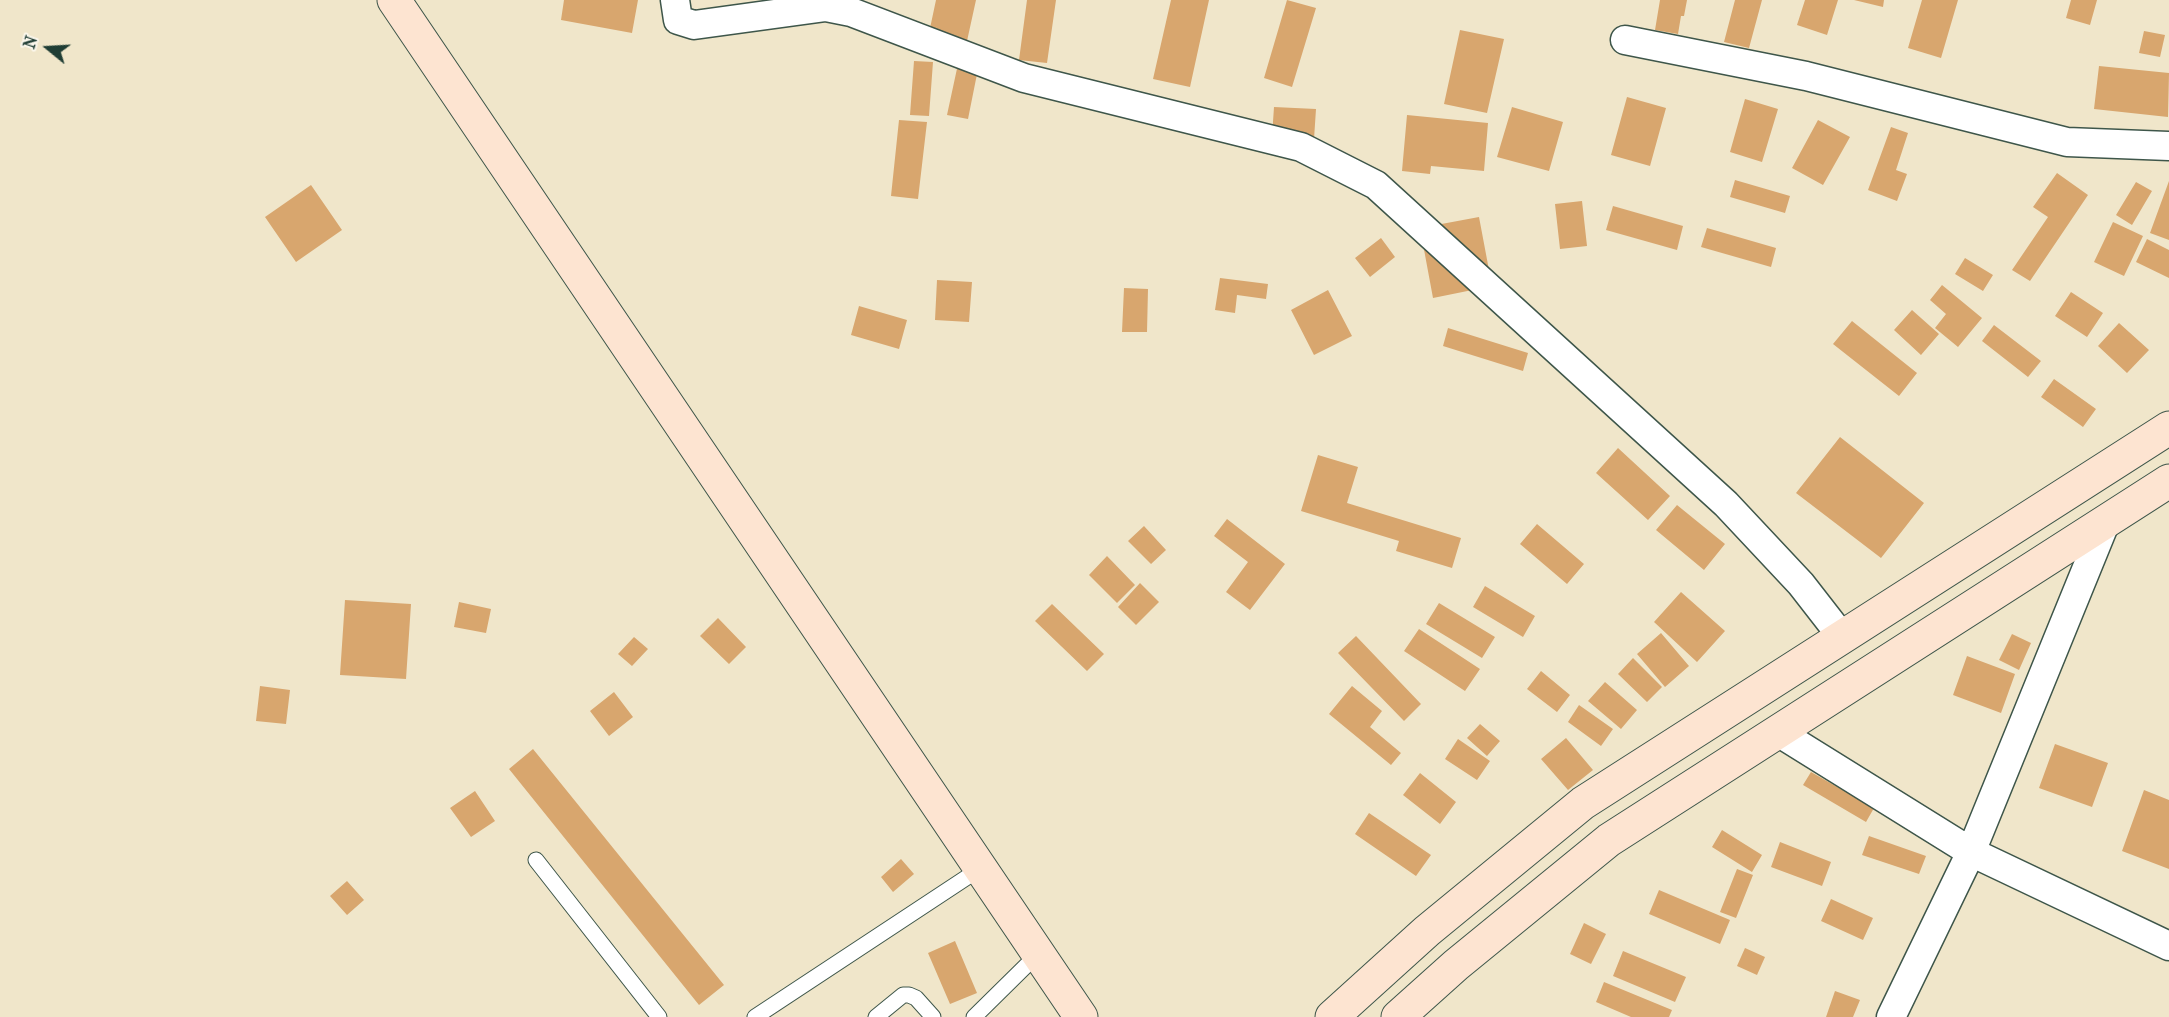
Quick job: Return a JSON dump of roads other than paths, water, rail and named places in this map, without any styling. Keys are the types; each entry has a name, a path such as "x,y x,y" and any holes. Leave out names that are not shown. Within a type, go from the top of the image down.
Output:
{"main road":[{"path":"394,0 1039,953 1072,1009 1101,1017"},
{"path":"1332,1017 1427,931 1583,803 2169,428"},
{"path":"1398,1017 1456,964 1609,840 2169,481"}],"street":[{"path":"675,0 678,20 694,25 826,7 851,12 1024,78 1301,147 1376,185 1726,504 1801,584 1842,638"},
{"path":"1625,40 1806,76 2067,142 2169,146"},
{"path":"1891,1017 1971,852 2106,521"},
{"path":"1778,732 1971,852 2169,946"}],"lane":[{"path":"536,860 659,1017"},
{"path":"755,1017 981,868"},
{"path":"974,1017 1039,953"},
{"path":"876,1017 903,995 909,994 916,998 933,1017"}]}
